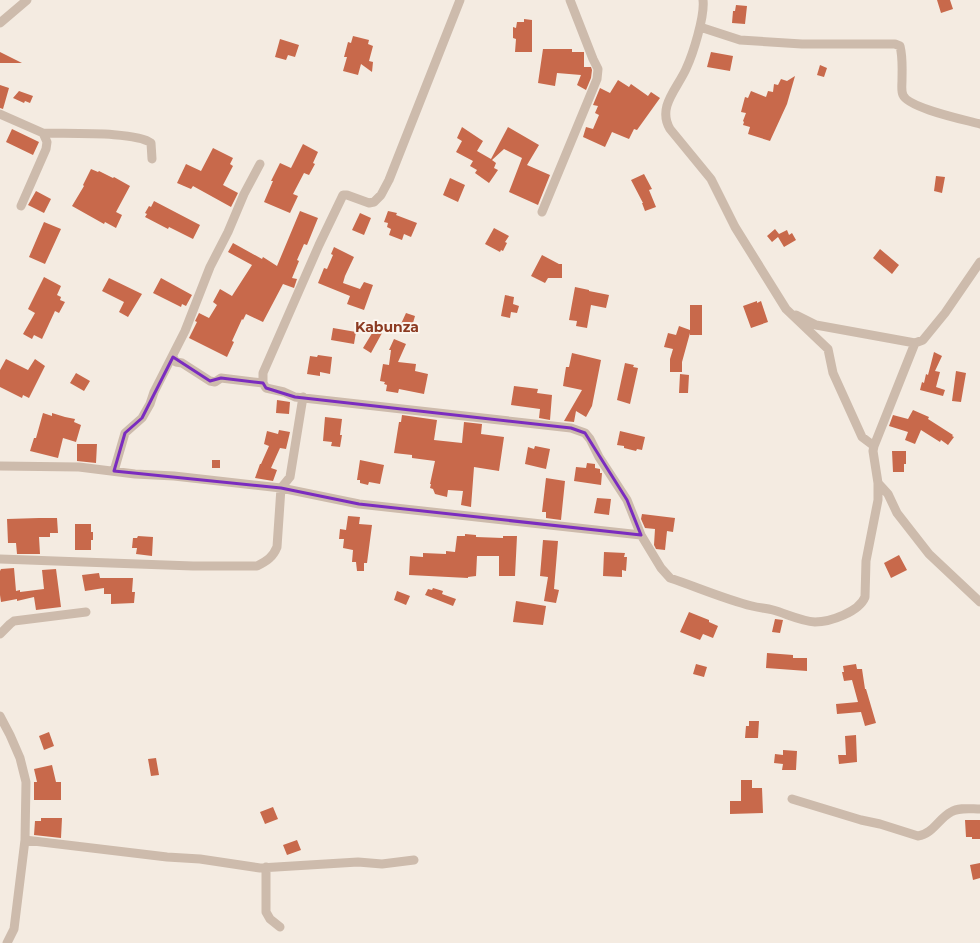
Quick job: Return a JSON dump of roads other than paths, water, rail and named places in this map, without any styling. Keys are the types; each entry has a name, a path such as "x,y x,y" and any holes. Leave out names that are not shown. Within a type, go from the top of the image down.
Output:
{"street":[{"path":"0,23 27,0"},
{"path":"262,383 263,374 319,245 343,195 369,203 374,202 381,195 389,180 460,0"},
{"path":"542,212 597,79 597,65 593,59 570,0"},
{"path":"703,0 704,6 700,27 687,68 670,99 666,113 666,121 670,129 711,179 735,227 786,309 828,349 833,373 862,437 874,446"},
{"path":"700,27 740,40 802,44 895,44 900,46 902,56 902,89 903,96 906,100 920,107 980,124"},
{"path":"0,114 43,133 128,136 147,140 151,143 152,159"},
{"path":"21,206 46,149 47,142 43,133"},
{"path":"114,471 125,433 142,418 150,404 154,392 185,331 210,267 228,232 244,194 260,164"},
{"path":"786,309 816,325 915,343 923,340 945,312 980,262"},
{"path":"173,357 176,362 182,363 210,382 215,382 221,378 262,383 266,388 284,392 295,397 570,428 585,433 627,500 641,535 661,568 670,578 752,606 816,622 842,616 863,601 866,593 866,561 878,500 878,483 873,451 915,343"},
{"path":"0,559 193,566 257,566 274,555 277,547 281,488 290,477 303,397"},
{"path":"0,466 78,467 135,474 174,476 281,488 359,504 641,535"},
{"path":"878,483 888,494 897,513 929,554 980,602"},
{"path":"0,634 14,621 86,612"},
{"path":"0,716 17,752 26,782 25,840 14,929 7,943"},
{"path":"792,799 918,836 929,832 950,812 956,810 980,809"},
{"path":"25,840 167,857 200,859 260,868 358,862 382,864 414,860"},
{"path":"266,867 266,912 270,919 280,927"}],"district":[{"name":"Kabunza","path":"387,327"}]}
